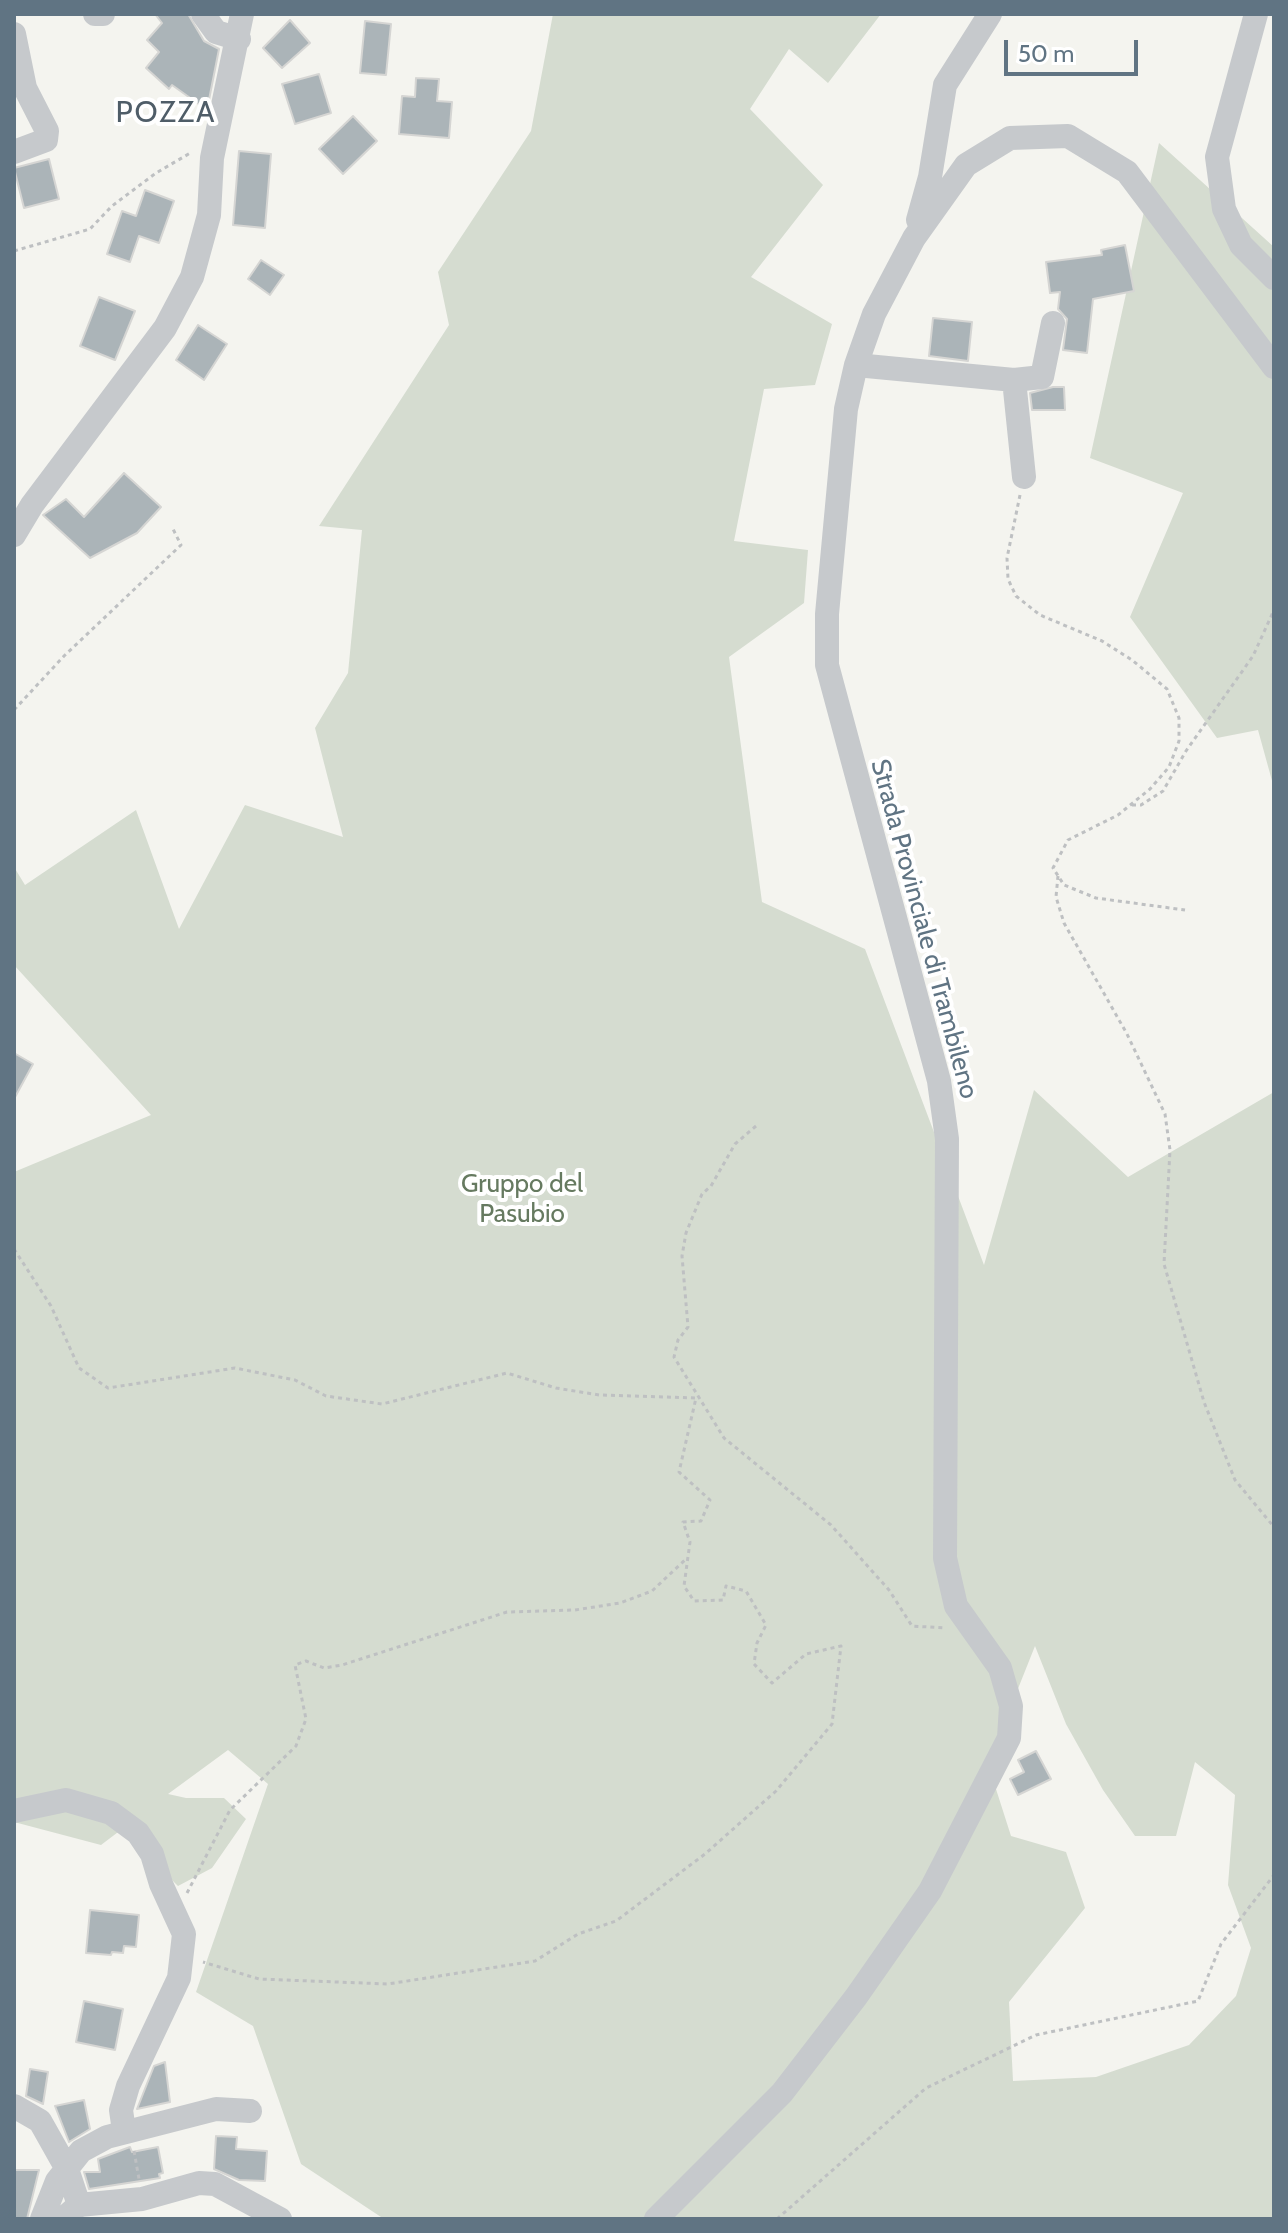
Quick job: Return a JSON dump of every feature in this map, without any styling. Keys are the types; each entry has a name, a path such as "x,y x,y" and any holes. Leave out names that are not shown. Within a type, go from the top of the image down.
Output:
{"street":[{"path":"95,14 103,14"},
{"path":"203,14 216,32 239,39"},
{"path":"14,535 32,505 165,328 192,277 209,215 216,147 242,14"},
{"path":"914,238 930,177 945,85 990,14"},
{"path":"1256,14 1217,157 1224,209 1241,245 1274,278"},
{"path":"14,34 25,88 47,131 46,140 14,152"},
{"name":"Strada Provinciale di Trambileno","path":"656,2219 782,2093 856,1997 930,1891 1009,1738 1011,1706 1000,1668 956,1606 945,1558 947,1139 939,1081 827,665 827,614 844,425 856,365 874,314 914,238 966,165 1010,138 1068,136 1127,172 1274,367"},
{"path":"856,365 1014,380 1042,377 1053,323"},
{"path":"1014,380 1024,477"},
{"path":"14,1811 66,1800 111,1813 138,1833 152,1854 161,1884 184,1934 184,1956 179,1978 128,2086 121,2110 124,2131"},
{"path":"14,2106 40,2121 67,2169 71,2212 142,2199 199,2183 215,2184 280,2219"},
{"path":"42,2219 57,2181 81,2151 124,2131 216,2109 250,2111"}],"path":[{"path":"14,251 90,229 112,206 156,173 187,153 216,147"},
{"path":"1024,477 1007,558 1008,579 1016,596 1040,615 1102,641 1132,660 1167,689 1179,718 1179,741 1169,767 1131,805 1068,840 1053,868 1064,885 1096,898 1185,910"},
{"path":"14,710 64,656 181,545 172,527"},
{"path":"1131,805 1141,805 1163,791 1186,751 1253,656 1274,610"},
{"path":"1058,876 1056,897 1064,923 1127,1034 1165,1114 1170,1150 1164,1264 1204,1402 1235,1480 1274,1527"},
{"path":"756,1126 735,1144 711,1186 702,1194 686,1233 682,1256 688,1327 678,1340 674,1357 687,1373 696,1398 724,1438 831,1525 889,1590 912,1626 973,1629"},
{"path":"14,1249 51,1306 79,1368 108,1388 235,1368 295,1380 326,1396 382,1404 507,1373 556,1388 599,1395 696,1398"},
{"path":"184,1956 259,1979 388,1984 535,1961 578,1934 616,1921 705,1854 776,1791 832,1724 841,1646 806,1654 772,1683 754,1664 757,1643 766,1625 746,1591 726,1586 723,1600 694,1601 684,1586 690,1542 683,1522 701,1521 710,1500 679,1472 696,1398"},
{"path":"177,1916 230,1810 296,1746 306,1719 295,1665 306,1661 324,1668 342,1665 507,1612 575,1610 620,1603 652,1591 687,1558"},
{"path":"777,2219 926,2088 1036,2035 1198,2001 1221,1944 1274,1875"},
{"path":"124,2131 130,2135 133,2145 142,2199"}],"green space":[{"name":"Gruppo del Pasubio","path":"553,14 881,14 828,83 789,49 750,109 823,185 751,277 832,324 815,385 764,389 734,541 808,550 804,603 729,657 762,902 865,949 984,1265 1034,1090 1128,1177 1274,1092 1274,2219 384,2219 301,2164 253,2026 196,1992 268,1784 228,1750 168,1794 186,1798 224,1798 246,1819 212,1868 178,1886 168,1876 134,1820 101,1845 14,1822 14,1172 151,1115 14,965 14,867 25,885 136,810 179,929 245,805 343,837 315,728 348,673 362,530 319,526 449,325 438,272 531,131","holes":["1035,1646 1066,1724 1103,1790 1135,1836 1176,1836 1195,1762 1235,1795 1228,1885 1251,1948 1236,1996 1189,2045 1096,2077 1013,2081 1009,2002 1085,1908 1066,1852 1011,1836 988,1764"]},
{"path":"1159,143 1274,247 1274,788 1258,730 1217,738 1130,617 1183,493 1090,458"}],"building":[{"path":"155,14 188,14 204,41 219,49 207,110 172,85 169,89 146,68 159,52 147,40 162,23"},
{"path":"290,20 310,43 282,68 263,48"},
{"path":"365,21 391,24 386,75 360,73"},
{"path":"319,74 331,113 295,124 282,84"},
{"path":"416,78 439,79 437,101 452,102 449,138 399,134 402,96 415,97"},
{"path":"353,116 377,141 343,174 319,149"},
{"path":"239,151 271,154 265,228 233,225"},
{"path":"49,159 59,199 24,208 14,168"},
{"path":"145,190 174,201 159,243 139,236 130,262 107,254 122,211 136,216"},
{"path":"1125,245 1134,291 1093,299 1087,353 1063,350 1067,319 1058,309 1060,292 1050,293 1046,262 1102,255 1101,250"},
{"path":"261,260 284,275 270,295 248,279"},
{"path":"99,297 135,311 115,360 80,346"},
{"path":"933,318 972,322 968,361 929,356"},
{"path":"198,325 227,344 204,380 176,360"},
{"path":"1064,387 1065,410 1032,410 1030,393"},
{"path":"124,473 161,507 137,533 90,558 43,515 66,499 84,517"},
{"path":"14,1053 33,1064 14,1099"},
{"path":"1036,1751 1051,1779 1018,1795 1010,1779 1024,1772 1018,1760"},
{"path":"90,1910 139,1915 136,1947 124,1946 123,1953 112,1952 111,1955 86,1953"},
{"path":"84,2001 123,2009 115,2050 76,2042"},
{"path":"165,2062 170,2102 137,2109 154,2066"},
{"path":"30,2069 48,2072 43,2104 26,2096"},
{"path":"84,2100 90,2129 69,2142 55,2106"},
{"path":"216,2136 237,2137 236,2149 267,2151 265,2181 239,2180 214,2169"},
{"path":"130,2147 132,2152 158,2147 163,2173 159,2174 160,2178 89,2189 84,2172 100,2172 98,2159"},
{"path":"14,2170 39,2170 27,2219 14,2219"}],"district":[{"name":"POZZA","path":"166,113"}]}
